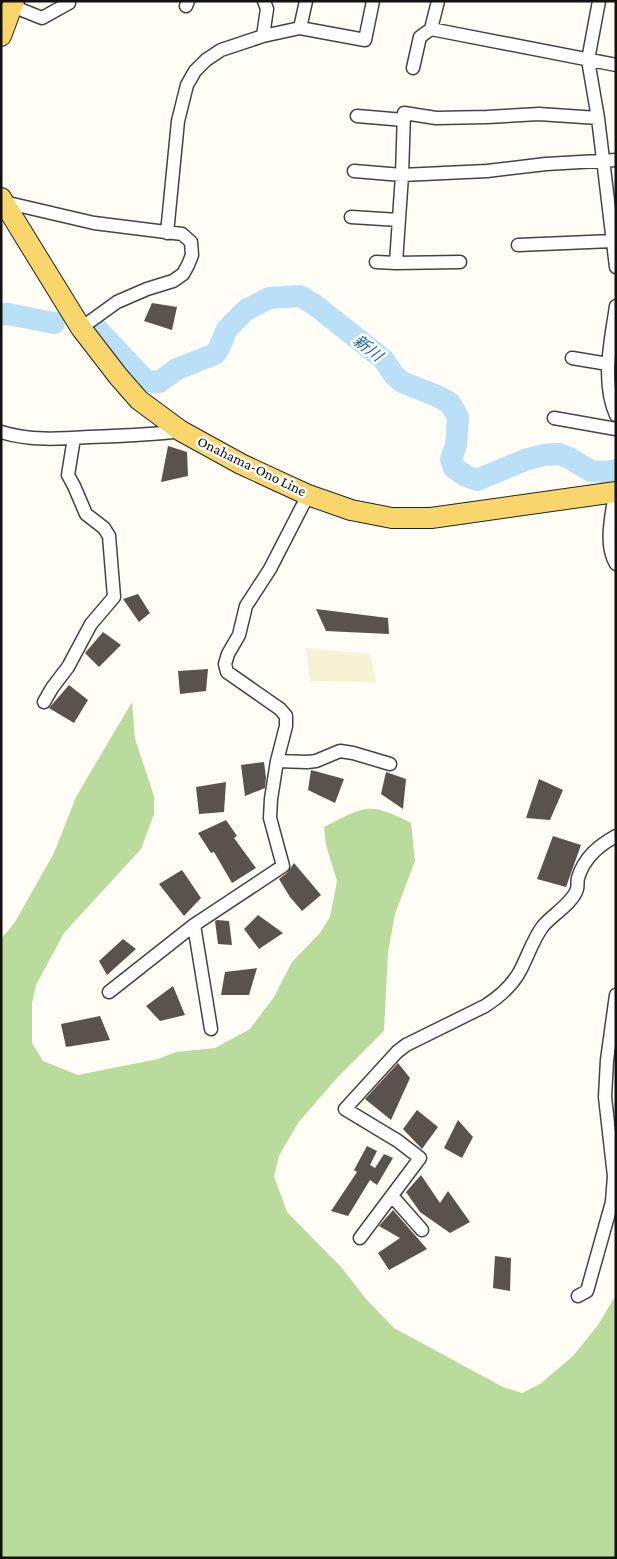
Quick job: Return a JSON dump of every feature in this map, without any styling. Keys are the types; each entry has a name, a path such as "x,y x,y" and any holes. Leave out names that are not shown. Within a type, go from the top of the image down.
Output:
{"main road":[{"path":"1,36 13,4"},
{"name":"Onahama-Ono Line","path":"3,200 81,328 139,400 181,431 241,464 308,495 352,510 392,518 431,518 615,492"}],"street":[{"path":"263,36 266,9 264,1"},
{"path":"300,28 306,1"},
{"path":"167,233 178,121 187,85 195,71 206,60 221,50 263,36 300,28 365,40 373,1"},
{"path":"413,68 420,37 431,29 438,1"},
{"path":"599,1 588,60 598,118 609,161 616,267"},
{"path":"13,4 42,18 69,3"},
{"path":"431,29 616,65"},
{"path":"396,263 404,113 436,118 539,114 598,118"},
{"path":"357,116 404,120"},
{"path":"354,171 402,175 487,171 546,164 609,161"},
{"path":"3,200 94,223 182,234 191,242 192,254 183,274 173,281 147,289 117,302 81,328"},
{"path":"351,217 399,220"},
{"path":"518,245 614,244"},
{"path":"376,262 460,262"},
{"path":"616,306 608,364 608,384 612,406 616,415"},
{"path":"572,358 608,364"},
{"path":"554,418 616,429"},
{"path":"1,432 16,437 37,439 150,435 181,431"},
{"path":"44,702 68,667 91,624 114,597 109,536 104,528 86,514 68,475 74,438"},
{"path":"615,492 610,534 611,547 616,564"},
{"path":"110,992 194,925 283,866 270,818 271,799 277,761 286,726 286,716 227,672 225,664 228,654 239,635 246,606 270,569 308,495"},
{"path":"277,761 307,762 340,751 390,764"},
{"path":"360,1238 420,1158 398,1141 345,1109 401,1049 485,1006 496,999 513,982 543,926 572,898 577,889 577,880 583,865 592,852 604,842 616,836"},
{"path":"194,925 211,1029"},
{"path":"578,1296 587,1291 612,1202 614,1176 605,1097 607,1060 616,995"},
{"path":"392,1196 422,1230"}],"shaded area":[{"path":"306,648 370,654 376,682 310,681"}],"green space":[{"path":"132,702 135,739 154,796 154,814 141,849 64,933 36,985 32,1003 32,1043 43,1061 78,1075 158,1059 176,1052 215,1048 250,1029 274,997 292,962 320,933 330,917 337,881 326,845 324,827 349,814 367,809 385,811 411,823 415,861 395,914 388,952 384,1031 337,1078 298,1123 279,1156 274,1176 287,1212 342,1268 366,1299 394,1328 503,1387 522,1393 540,1384 573,1356 598,1325 616,1295 616,1558 1,1558 1,939 15,922 54,853 76,797"}],"building":[{"path":"152,303 177,307 172,330 144,321"},
{"path":"168,446 187,452 188,476 161,482"},
{"path":"138,594 150,613 139,622 123,599"},
{"path":"316,609 388,618 389,634 326,631"},
{"path":"103,632 121,645 99,667 85,653"},
{"path":"208,669 206,691 180,694 178,671"},
{"path":"69,685 88,700 74,723 49,708"},
{"path":"264,762 265,788 245,796 241,765"},
{"path":"311,770 344,779 335,803 308,790"},
{"path":"386,772 406,779 403,809 381,794"},
{"path":"539,779 563,790 550,820 526,818"},
{"path":"226,782 224,812 199,814 196,787"},
{"path":"226,820 237,836 234,838 256,868 232,883 214,852 211,853 198,833"},
{"path":"553,836 581,845 566,887 537,879"},
{"path":"294,863 321,895 302,911 290,897 279,879 288,872"},
{"path":"182,870 201,898 184,916 159,884"},
{"path":"258,915 283,933 259,949 244,929"},
{"path":"215,921 229,921 232,945 218,944"},
{"path":"123,939 136,949 107,975 99,961"},
{"path":"257,968 249,995 221,995 225,972"},
{"path":"173,986 185,1015 160,1021 146,1006"},
{"path":"100,1016 110,1040 66,1047 61,1024"},
{"path":"398,1063 410,1078 391,1120 365,1099"},
{"path":"417,1110 438,1127 422,1149 403,1129"},
{"path":"458,1120 473,1137 462,1158 444,1148"},
{"path":"367,1146 377,1151 370,1165 375,1168 384,1154 393,1158 377,1185 370,1180 348,1216 331,1211 357,1172 354,1170"},
{"path":"421,1175 440,1203 448,1191 470,1222 450,1233 420,1212 406,1192"},
{"path":"393,1210 427,1249 389,1270 378,1253 400,1238 379,1226"},
{"path":"495,1256 511,1258 510,1291 493,1288"}],"waterway":[{"name":"新川","path":"98,330 146,381 159,382 177,369 215,354 227,329 246,310 269,298 300,296 315,305 383,359 394,375 402,382 450,403 458,417 456,445 451,459 454,468 466,476 477,480 525,460 544,455 559,454 591,471 604,472 616,470"},
{"name":"新川","path":"1,314 54,323"}]}
